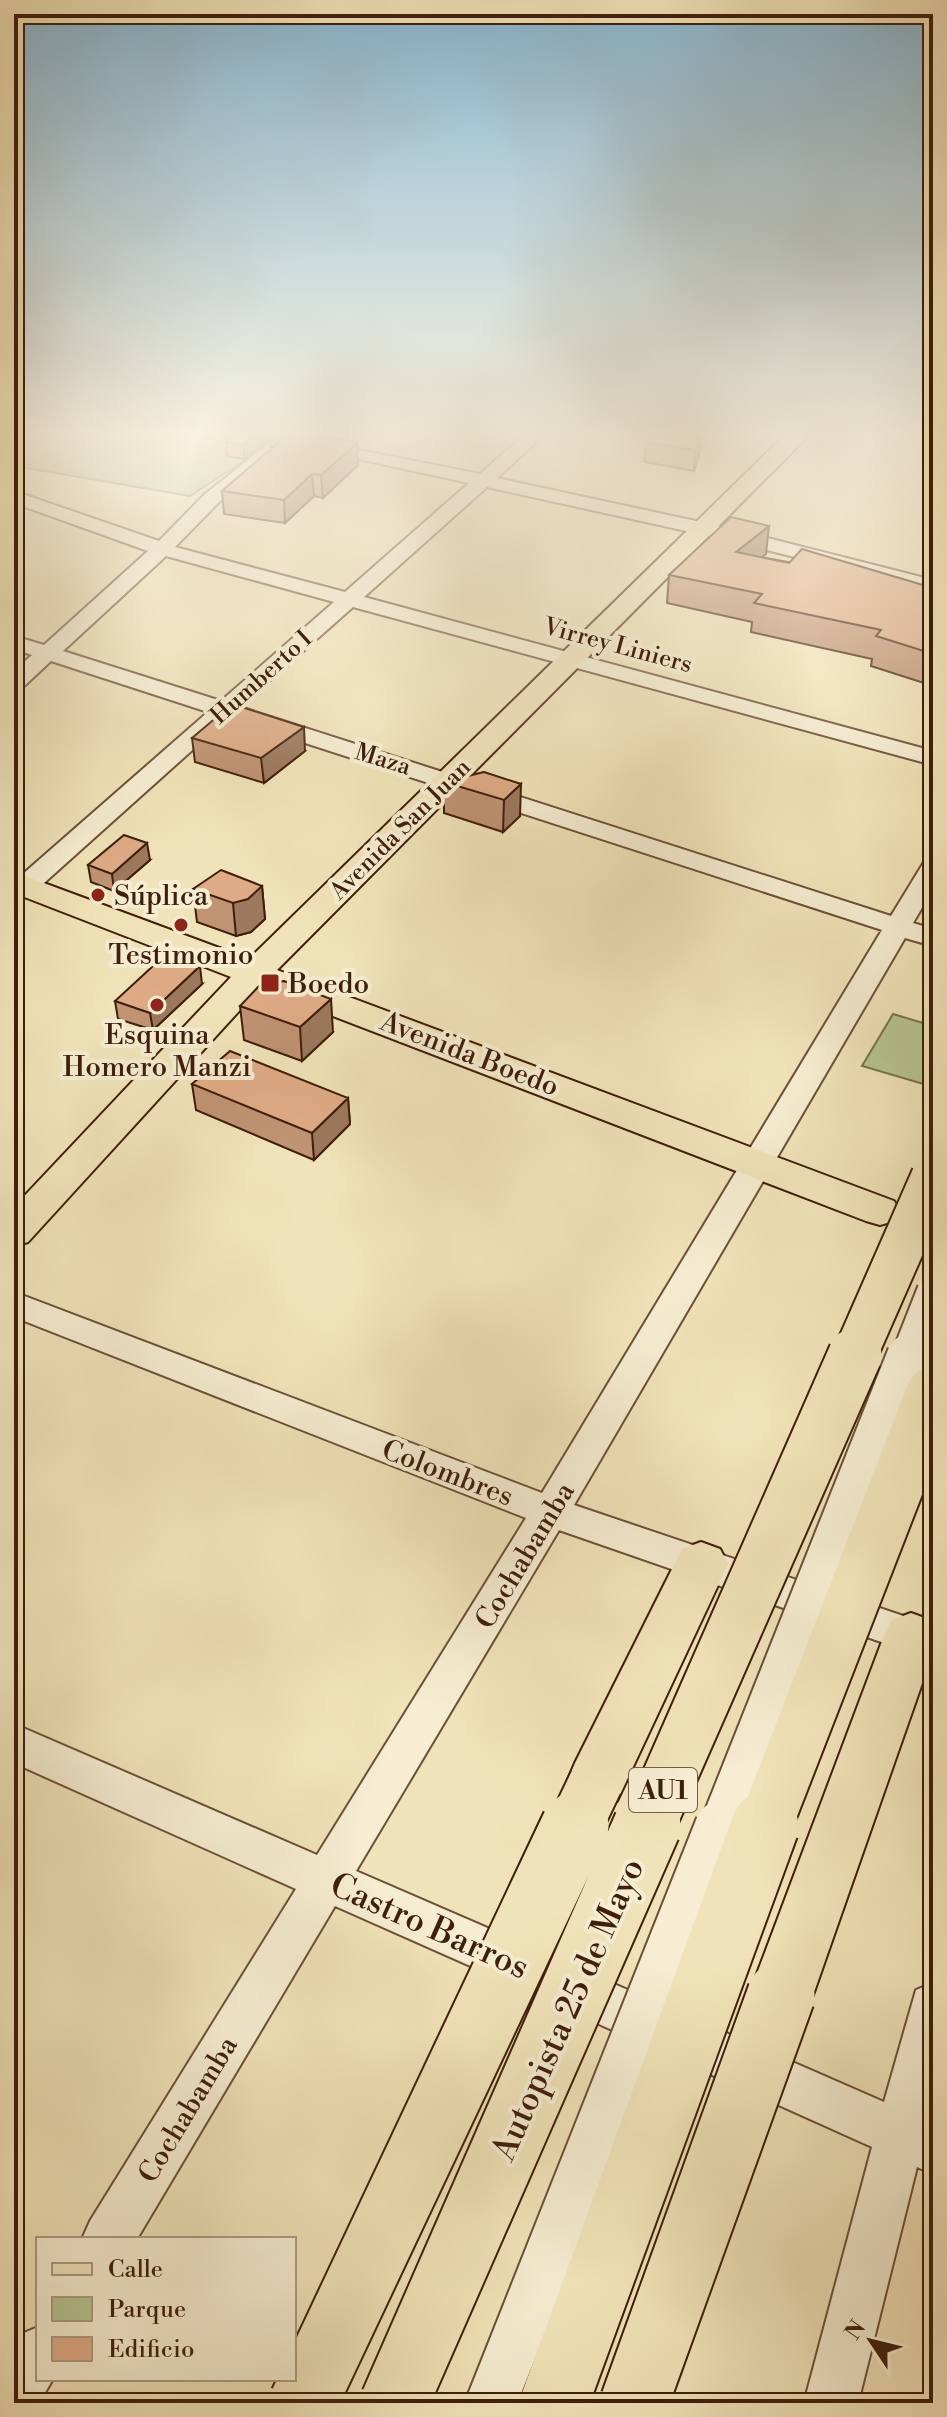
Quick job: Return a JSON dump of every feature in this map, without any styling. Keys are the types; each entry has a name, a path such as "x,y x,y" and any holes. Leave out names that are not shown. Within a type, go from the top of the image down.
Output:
{"highway":[{"name":"Autopista 25 de Mayo","path":"394,2403 933,1177"},
{"path":"554,2403 783,1775 933,1393"},
{"path":"303,2403 701,1564"},
{"path":"634,2403 781,1995 926,1631"}],"main road":[{"name":"Avenida San Juan","path":"14,1232 255,972 680,550"},
{"name":"Avenida Boedo","path":"20,884 756,1161 880,1211"}],"street":[{"path":"14,683 161,550"},
{"name":"Virrey Liniers","path":"165,550 933,758"},
{"name":"Humberto I","path":"20,884 225,709 404,550"},
{"path":"786,550 933,586"},
{"name":"Maza","path":"14,642 933,938"},
{"name":"Cochabamba","path":"109,2237 550,1512 933,867"},
{"path":"491,2403 933,1291"},
{"name":"Colombres","path":"14,1304 550,1512 701,1564 926,1631"},
{"name":"Castro Barros","path":"14,1743 917,2142"},
{"path":"831,2403 917,2142 933,2006"},
{"path":"14,2394 36,2357"}],"green space":[{"path":"893,1014 933,1026 933,1074 927,1085 862,1066"}],"building":[{"path":"696,550 739,550 736,552 789,563 805,550 933,588 933,654 876,636 881,630 754,603 762,594 669,575"},
{"path":"232,704 304,727 261,758 192,738"},
{"path":"484,772 521,784 504,800 444,782"},
{"path":"124,835 147,843 112,874 88,865"},
{"path":"221,870 262,886 248,899 233,903 193,889"},
{"path":"165,955 200,966 150,1013 115,1001"},
{"path":"284,981 331,999 300,1027 240,1006 260,985"},
{"path":"230,1051 348,1098 312,1133 192,1084"}],"place":[{"name":"Súplica","path":"98,895"},
{"name":"Testimonio","path":"181,925"},
{"name":"Boedo","path":"270,983"},
{"name":"Esquina Homero Manzi","path":"157,1005"}]}
